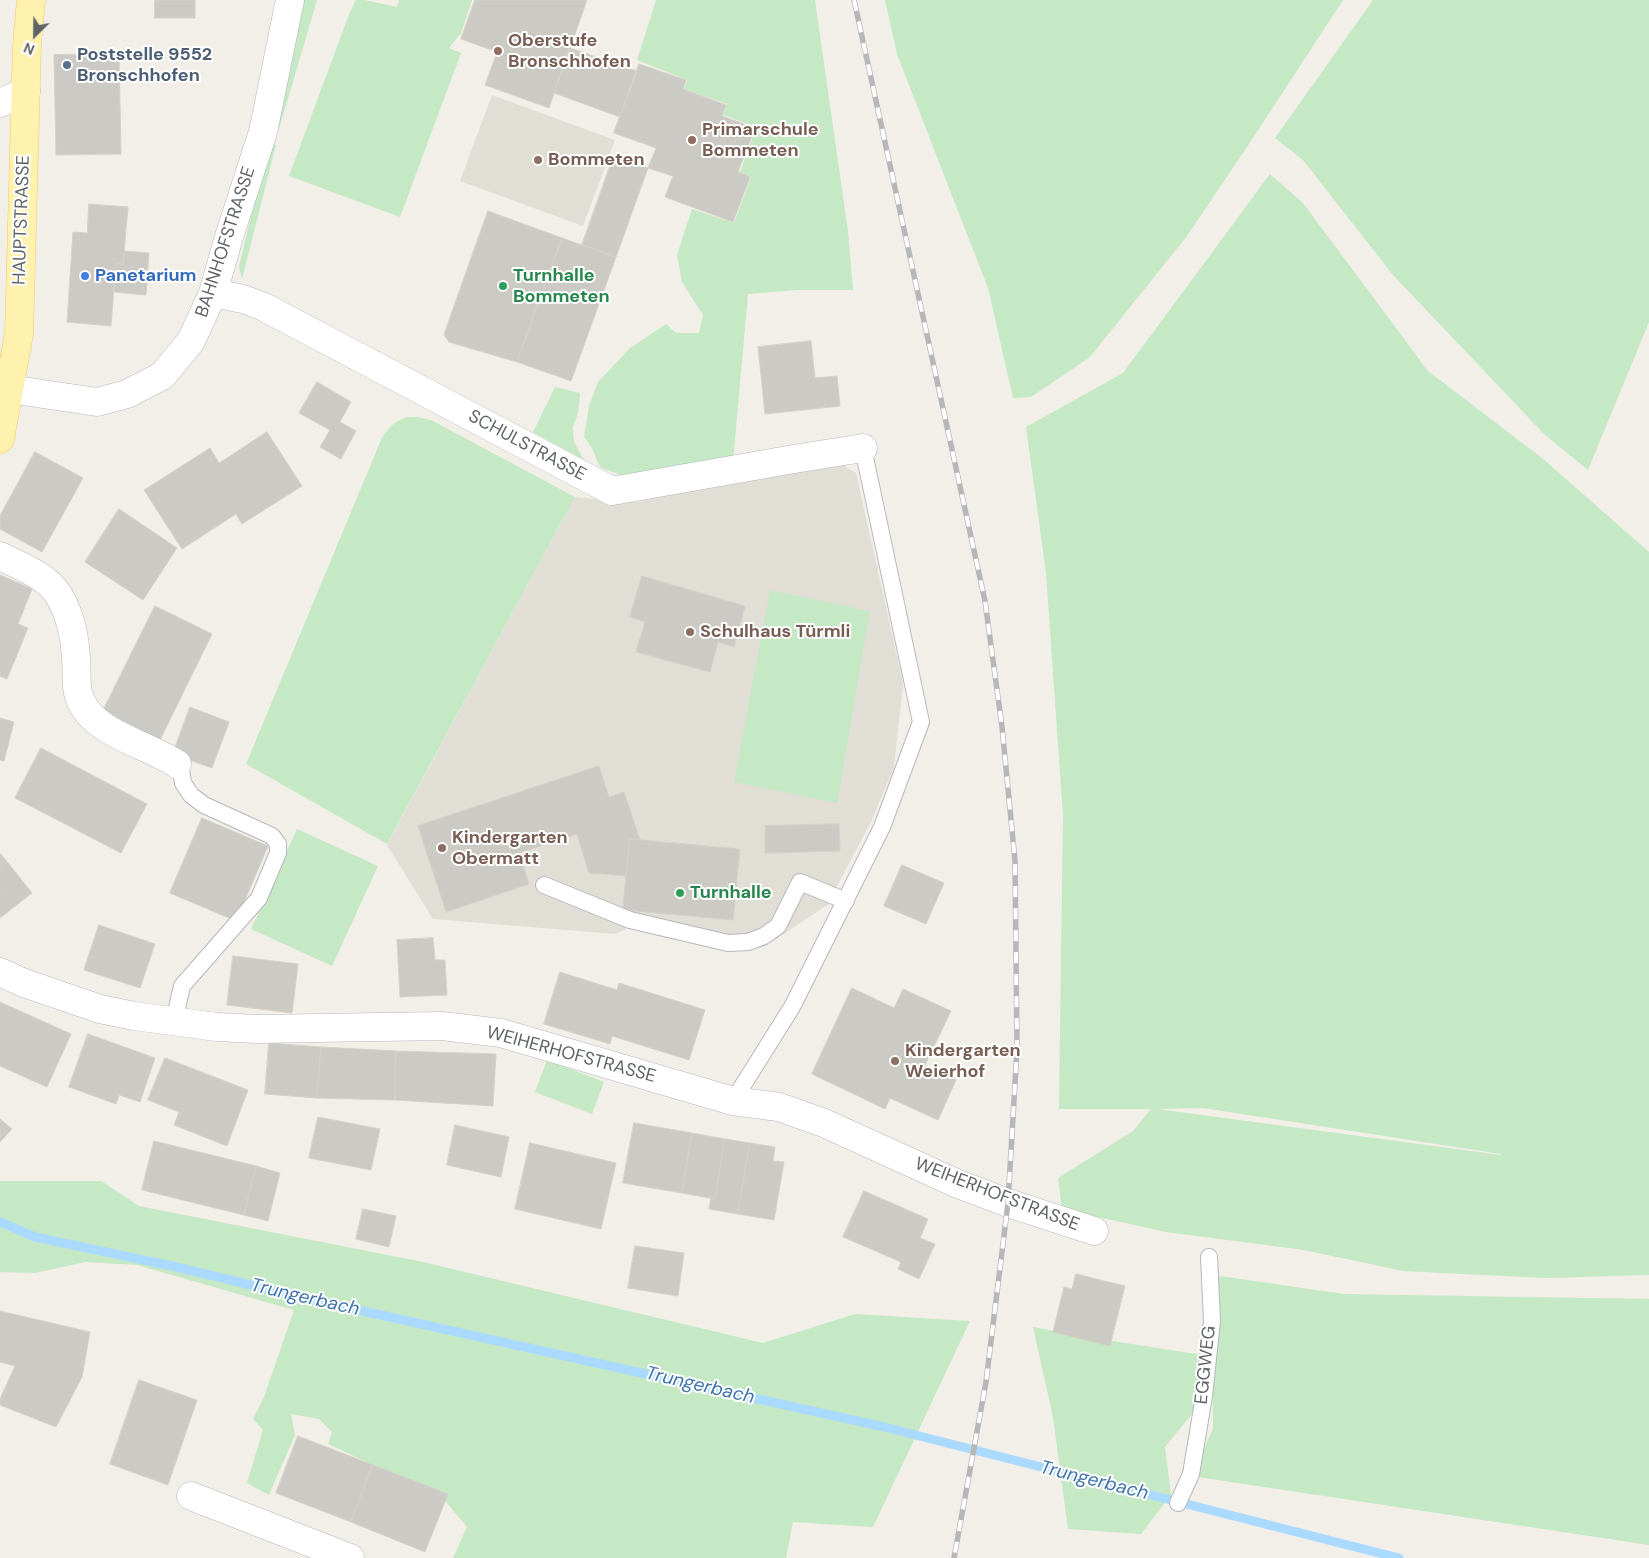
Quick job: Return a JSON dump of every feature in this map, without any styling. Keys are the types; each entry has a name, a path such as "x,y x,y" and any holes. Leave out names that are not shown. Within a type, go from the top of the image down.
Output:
{"main road":[{"name":"HAUPTSTRASSE","path":"0,439 19,334 30,0"}],"street":[{"name":"BAHNHOFSTRASSE","path":"9,389 97,402 127,394 162,376 191,341 213,293 263,132 290,0"},
{"path":"0,102 26,91"},
{"name":"SCHULSTRASSE","path":"213,293 243,299 264,307 612,491 794,458 863,448"},
{"path":"0,556 41,578 55,590 65,608 71,627 76,658 78,697 94,720 177,764"},
{"name":"WEIHERHOFSTRASSE","path":"0,972 24,983 100,1009 134,1016 217,1027 257,1030 442,1026 501,1033 733,1101 780,1107 824,1124 958,1184 1008,1203 1094,1231"},
{"path":"191,1496 350,1558"}],"lane":[{"path":"733,1101 792,1007 846,901 882,828 921,722 863,448"},
{"path":"174,1021 182,986 259,898 278,853 278,844 272,836 204,805 191,796 183,783 177,764"},
{"path":"544,885 630,920 728,943 748,942 764,936 778,926 800,882 846,901"},
{"name":"EGGWEG","path":"1178,1503 1191,1474 1204,1396 1212,1321 1208,1256"}],"shaded area":[{"name":"Bommeten","path":"492,95 615,140 583,226 460,181"},
{"path":"838,462 856,473 903,683 894,767 871,822 827,905 764,947 727,950 633,926 615,934 433,919 387,845 575,497 635,502"}],"green space":[{"path":"301,0 317,0 279,129 273,127"},
{"path":"356,0 397,7 399,0 472,0 461,33 449,48 461,53 400,217 289,176"},
{"path":"656,0 815,0 848,231 853,290 797,290 748,294 733,462 623,476 600,467 592,448 584,437 589,406 598,382 630,348 666,324 676,333 699,333 703,315 682,282 677,255 692,209 734,223 751,177 740,172 756,127 723,115 727,104 684,89 687,80 637,60"},
{"path":"885,0 1343,0 1187,236 1090,357 1031,397 1013,398 988,288 897,54"},
{"path":"1373,0 1649,0 1649,322 1588,470 1545,435 1393,275 1303,160 1275,138"},
{"path":"269,139 276,145 242,279 239,267"},
{"path":"1270,174 1303,203 1428,371 1542,458 1649,552 1649,1275 1545,1278 1403,1271 1304,1250 1166,1232 1062,1209 1058,1178 1133,1131 1151,1109 1059,1109 1063,816 1046,573 1026,427 1123,373","holes":["1203,1108 1501,1155 1157,1109"]},
{"path":"555,387 580,393 578,413 573,427 574,442 584,460 533,432"},
{"path":"407,417 431,420 575,497 387,844 246,764 381,440 391,426"},
{"path":"770,590 870,611 837,803 734,782"},
{"path":"297,829 378,866 332,966 251,929"},
{"path":"547,1060 604,1082 592,1114 535,1092"},
{"path":"0,1181 101,1181 139,1206 423,1262 763,1343 855,1314 970,1321 873,1527 793,1522 786,1558 453,1558 467,1527 442,1497 328,1444 332,1432 319,1419 291,1414 295,1435 269,1495 247,1483 263,1430 253,1419 264,1397 294,1310 137,1265 85,1262 35,1273 0,1272"},
{"path":"1213,1275 1344,1294 1649,1299 1649,1545 1191,1476 1213,1429"},
{"path":"1033,1327 1203,1355 1205,1398 1165,1447 1171,1495 1141,1534 1068,1529 1053,1417"}],"building":[{"path":"155,0 195,0 195,18 155,18"},
{"path":"475,0 587,0 549,108 485,85 497,52 461,39"},
{"path":"570,48 637,71 620,117 554,93"},
{"path":"119,54 121,154 56,155 54,55"},
{"name":"Primarschule Bommeten","path":"639,64 686,80 683,89 726,105 722,116 755,128 738,172 750,177 733,222 665,197 673,176 648,168 656,148 614,133"},
{"path":"614,155 648,168 616,257 582,245"},
{"path":"89,204 128,207 123,264 116,264 111,326 67,322 73,232 87,233"},
{"name":"Turnhalle Bommeten","path":"488,211 562,238 517,362 449,342 444,335"},
{"path":"562,238 616,257 571,381 517,362"},
{"path":"124,251 149,253 146,295 114,292 116,264 123,264"},
{"path":"811,341 815,378 837,376 840,406 765,414 758,347"},
{"path":"317,382 351,402 340,422 356,431 341,459 320,447 330,430 299,413"},
{"path":"267,432 302,486 242,524 236,514 182,549 144,490 210,448 219,463"},
{"path":"35,452 83,478 42,552 0,529 0,516"},
{"path":"119,509 177,548 143,600 85,562"},
{"path":"0,575 32,589 18,624 28,628 7,679 0,676"},
{"name":"Schulhaus Türmli","path":"642,576 745,606 734,647 718,642 710,672 636,652 645,622 630,617"},
{"path":"155,606 212,634 158,744 101,715"},
{"path":"190,707 229,722 212,768 173,754"},
{"path":"0,718 14,722 4,761 0,760"},
{"path":"41,748 147,804 121,853 15,798"},
{"path":"599,766 609,797 624,792 640,840 630,839 626,876 589,873 577,834 519,853 529,884 446,912 418,826"},
{"path":"202,818 268,846 236,921 170,893"},
{"path":"839,824 840,851 765,853 765,826"},
{"name":"Turnhalle","path":"630,839 740,849 733,920 623,910"},
{"path":"0,853 32,893 0,918"},
{"path":"902,865 944,883 926,924 884,906"},
{"path":"99,925 155,944 140,988 84,970"},
{"path":"433,938 435,960 445,960 447,995 400,997 397,940"},
{"path":"233,956 298,964 292,1013 227,1005"},
{"path":"560,972 617,990 619,983 705,1010 689,1060 612,1036 610,1044 544,1024"},
{"path":"852,988 894,1008 903,989 951,1011 925,1065 956,1080 938,1120 890,1098 885,1109 812,1074"},
{"path":"0,1002 71,1034 47,1087 0,1066"},
{"path":"88,1034 155,1058 140,1102 119,1095 116,1104 69,1087"},
{"path":"269,1043 321,1047 317,1098 265,1094"},
{"path":"321,1047 396,1051 395,1100 317,1098"},
{"path":"396,1051 496,1054 493,1106 395,1100"},
{"path":"165,1058 248,1090 227,1146 174,1125 179,1112 148,1100"},
{"path":"318,1117 380,1129 371,1170 309,1158"},
{"path":"0,1119 12,1129 0,1142"},
{"path":"634,1123 692,1133 682,1193 623,1183"},
{"path":"455,1125 509,1137 501,1177 447,1165"},
{"path":"692,1133 725,1139 715,1199 682,1193"},
{"path":"725,1139 750,1143 738,1214 709,1209 711,1198 715,1199"},
{"path":"154,1141 256,1166 244,1215 142,1190"},
{"path":"530,1143 616,1163 601,1229 515,1209"},
{"path":"750,1143 775,1147 773,1161 784,1162 774,1220 738,1214"},
{"path":"256,1166 280,1173 268,1221 244,1215"},
{"path":"864,1191 928,1219 920,1238 935,1244 919,1279 898,1269 901,1262 843,1237"},
{"path":"363,1209 396,1216 389,1247 356,1239"},
{"path":"635,1246 684,1253 678,1296 628,1288"},
{"path":"1076,1274 1125,1286 1110,1346 1053,1332 1064,1287 1072,1289"},
{"path":"0,1311 90,1332 82,1377 56,1427 0,1405 0,1399 15,1366 0,1362"},
{"path":"139,1380 197,1400 168,1485 110,1464"},
{"path":"298,1436 373,1465 351,1522 276,1493"},
{"path":"373,1465 448,1494 425,1552 351,1522"}],"waterway":[{"name":"Trungerbach","path":"0,1222 35,1237 172,1266 322,1302 884,1427 1399,1558"}],"railway":[{"path":"854,0 985,601 1002,727 1015,861 1017,1049 1008,1203 986,1382 954,1558"}],"place":[{"name":"Oberstufe Bronschhofen","path":"498,51"},
{"name":"Poststelle 9552 Bronschhofen","path":"67,65"},
{"name":"Primarschule Bommeten","path":"692,140"},
{"name":"Bommeten","path":"538,160"},
{"name":"Panetarium","path":"85,276"},
{"name":"Turnhalle Bommeten","path":"503,286"},
{"name":"Schulhaus Türmli","path":"690,632"},
{"name":"Kindergarten Obermatt","path":"442,848"},
{"name":"Turnhalle","path":"680,893"},
{"name":"Kindergarten Weierhof","path":"895,1061"}]}
